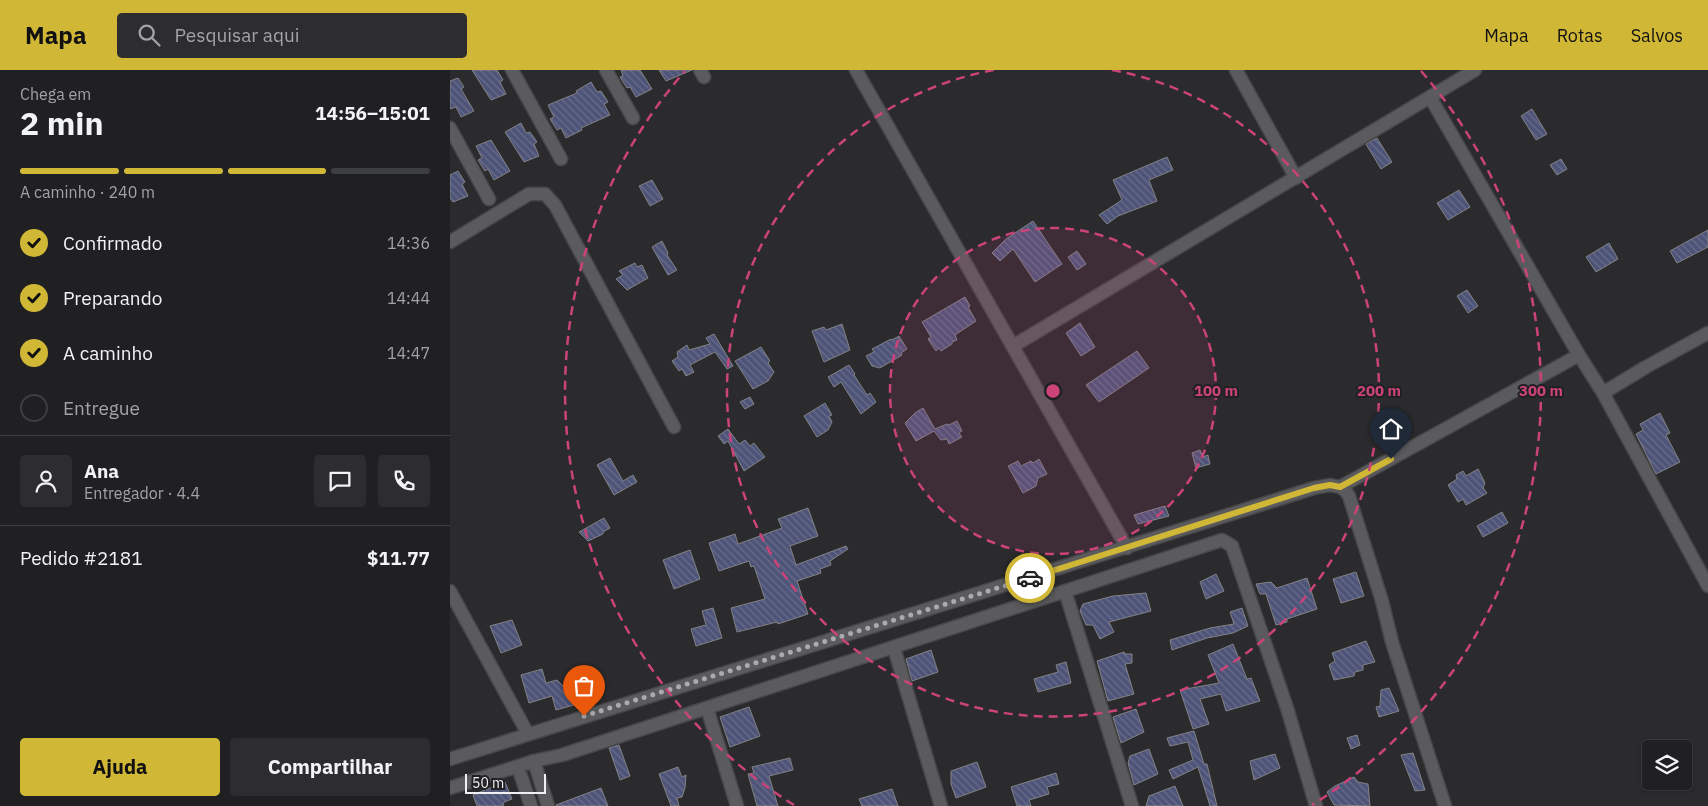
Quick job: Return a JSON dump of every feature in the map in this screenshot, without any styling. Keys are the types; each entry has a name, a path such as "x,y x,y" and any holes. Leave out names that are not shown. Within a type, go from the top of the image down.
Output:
{"street":[{"path":"512,70 561,160"},
{"path":"606,70 633,118"},
{"path":"856,70 1127,548"},
{"path":"1236,70 1296,178"},
{"path":"1013,346 1475,70"},
{"path":"1430,97 1579,355 1603,393 1708,586"},
{"path":"450,128 489,199"},
{"path":"450,242 529,194 545,194 555,204 674,427"},
{"path":"1603,393 1646,366 1708,333"},
{"path":"1340,487 1579,355"},
{"path":"450,759 1314,488 1330,485 1345,490 1353,506 1382,601 1392,642 1445,806"},
{"path":"450,788 534,761 562,755 1222,540 1232,546 1287,708 1316,806"},
{"path":"450,591 528,734"},
{"path":"1065,592 1132,806"},
{"path":"894,648 941,806"},
{"path":"707,708 737,806"},
{"path":"534,761 548,806"},
{"path":"518,767 530,806"}],"building":[{"path":"472,70 497,70 503,80 500,82 506,94 491,100"},
{"path":"621,70 640,70 652,89 636,97 630,87 627,88 620,77 623,76"},
{"path":"659,70 692,70 666,81"},
{"path":"458,78 464,87 461,89 474,111 461,117 456,107 450,109 450,81"},
{"path":"591,82 597,92 601,91 608,102 604,104 610,115 581,128 582,130 566,138 561,128 557,130 550,119 554,117 548,105 577,93 576,91"},
{"path":"1532,109 1547,134 1536,140 1521,116"},
{"path":"521,123 526,133 530,132 537,142 534,144 539,156 524,162 505,132"},
{"path":"1377,138 1392,162 1381,169 1366,144"},
{"path":"491,140 510,171 494,180 488,169 485,171 478,160 482,158 476,146"},
{"path":"1167,157 1173,170 1149,180 1157,201 1118,216 1107,224 1099,215 1122,200 1113,180"},
{"path":"1561,159 1567,169 1557,175 1550,165"},
{"path":"458,171 465,182 462,184 468,196 453,202 450,198 450,175"},
{"path":"652,180 663,199 650,206 639,186"},
{"path":"1459,190 1470,207 1448,220 1437,203"},
{"path":"1033,221 1062,264 1035,282 1013,249 1000,261 992,253 1006,239"},
{"path":"1708,230 1708,247 1677,263 1670,251"},
{"path":"662,241 668,253 667,255 677,270 668,275 652,247"},
{"path":"1609,243 1618,259 1596,272 1586,257"},
{"path":"1077,251 1086,264 1077,270 1068,257"},
{"path":"635,263 637,267 642,265 648,278 627,290 616,279 623,275 619,271"},
{"path":"1467,290 1478,306 1468,313 1457,296"},
{"path":"965,297 976,321 955,335 957,340 952,342 952,344 941,351 939,348 936,351 928,339 931,337 922,322"},
{"path":"1080,323 1095,347 1081,356 1066,333"},
{"path":"842,324 850,350 824,362 812,331 824,327 826,330"},
{"path":"714,334 733,366 727,369 715,352 690,365 694,372 686,376 682,369 679,371 672,361 678,357 677,352 687,345 689,350 710,344 706,338"},
{"path":"899,336 907,349 901,353 902,355 880,368 872,366 866,356 874,352 872,349"},
{"path":"761,347 770,361 768,363 774,372 768,381 753,389 735,361"},
{"path":"1137,351 1149,368 1099,402 1086,385"},
{"path":"849,365 867,395 870,393 876,402 861,414 841,382 834,387 828,377"},
{"path":"750,397 754,404 745,409 740,402"},
{"path":"825,403 832,415 829,416 832,422 828,430 817,437 804,416"},
{"path":"923,408 935,429 957,421 962,431 959,433 962,437 949,444 947,439 941,440 934,431 916,441 905,423"},
{"path":"1660,413 1670,433 1666,435 1680,462 1656,474 1636,434 1643,430 1640,424"},
{"path":"728,429 739,444 745,440 750,446 754,443 765,457 744,471 728,441 724,444 718,436"},
{"path":"1200,450 1203,457 1208,455 1210,464 1196,468 1192,453"},
{"path":"610,458 623,481 633,475 637,482 614,495 597,465"},
{"path":"1039,459 1047,474 1038,478 1036,486 1023,493 1008,466 1018,461 1021,466 1031,461 1033,463"},
{"path":"1478,469 1485,483 1483,488 1487,493 1466,505 1463,499 1458,502 1448,485 1457,479 1456,475 1463,471 1466,476"},
{"path":"1165,506 1169,516 1138,524 1134,515"},
{"path":"808,508 818,536 790,546 796,565 846,546 848,549 830,561 831,565 820,569 821,573 797,581 808,614 778,624 777,622 737,632 731,608 765,599 754,566 751,567 749,561 719,571 709,543 735,534 738,544 782,528 778,519"},
{"path":"1502,512 1508,523 1483,537 1477,526"},
{"path":"604,518 610,528 603,532 603,534 588,541 579,532"},
{"path":"690,550 700,579 674,589 663,560"},
{"path":"1356,572 1364,596 1341,603 1333,579"},
{"path":"1216,574 1224,591 1206,599 1200,582"},
{"path":"1307,578 1317,609 1287,619 1287,622 1276,625 1266,594 1260,594 1256,584 1271,582 1277,588"},
{"path":"1146,593 1151,611 1109,622 1114,632 1100,639 1093,625 1086,625 1080,611 1083,604 1113,596"},
{"path":"713,608 722,638 696,646 691,629 706,625 702,611"},
{"path":"1242,608 1248,626 1233,633 1207,638 1172,650 1170,640 1210,628 1234,624 1230,612"},
{"path":"512,620 522,645 501,653 490,626"},
{"path":"1366,641 1375,662 1363,665 1363,670 1355,672 1354,676 1334,680 1329,665 1335,661 1332,653"},
{"path":"1233,644 1247,679 1251,678 1260,701 1226,711 1221,694 1200,699 1209,724 1193,729 1180,690 1219,683 1208,655"},
{"path":"931,650 938,672 912,681 906,659"},
{"path":"1124,652 1125,654 1132,654 1132,663 1125,664 1134,694 1108,701 1097,661"},
{"path":"1066,662 1071,683 1038,692 1034,679 1058,672 1056,665"},
{"path":"542,669 546,683 557,680 567,690 577,687 581,703 556,710 552,696 529,703 521,675"},
{"path":"1389,688 1399,711 1379,717 1376,707 1380,706 1381,690"},
{"path":"749,707 760,736 730,747 720,717"},
{"path":"1136,709 1144,732 1121,743 1113,717"},
{"path":"1194,731 1204,764 1207,764 1217,806 1210,806 1198,767 1173,779 1169,770 1193,760 1188,742 1170,746 1167,738"},
{"path":"1357,735 1360,745 1351,749 1347,738"},
{"path":"619,745 630,776 620,780 609,748"},
{"path":"1149,749 1158,774 1134,785 1128,763 1130,756"},
{"path":"1413,753 1425,790 1415,791 1401,755"},
{"path":"1275,754 1280,768 1254,780 1250,761"},
{"path":"790,758 793,770 769,776 778,806 757,806 748,774 754,773 752,767"},
{"path":"977,762 986,787 956,798 951,784 951,771"},
{"path":"678,767 682,777 686,775 685,788 682,797 677,798 679,806 671,806 659,774"},
{"path":"1056,773 1059,784 1047,787 1049,794 1029,800 1031,806 1017,806 1011,787"},
{"path":"1354,777 1358,782 1368,784 1370,806 1334,805 1327,792"},
{"path":"505,782 512,799 504,802 503,806 477,806 473,795"},
{"path":"1175,786 1183,806 1146,806 1149,796"},
{"path":"601,788 608,806 556,805"},
{"path":"892,789 898,806 862,806 859,799"}],"way so far":[{"path":"584,716 1030,578"}],"route":[{"path":"1030,578 1314,488 1330,485 1340,487 1391,459"}]}
